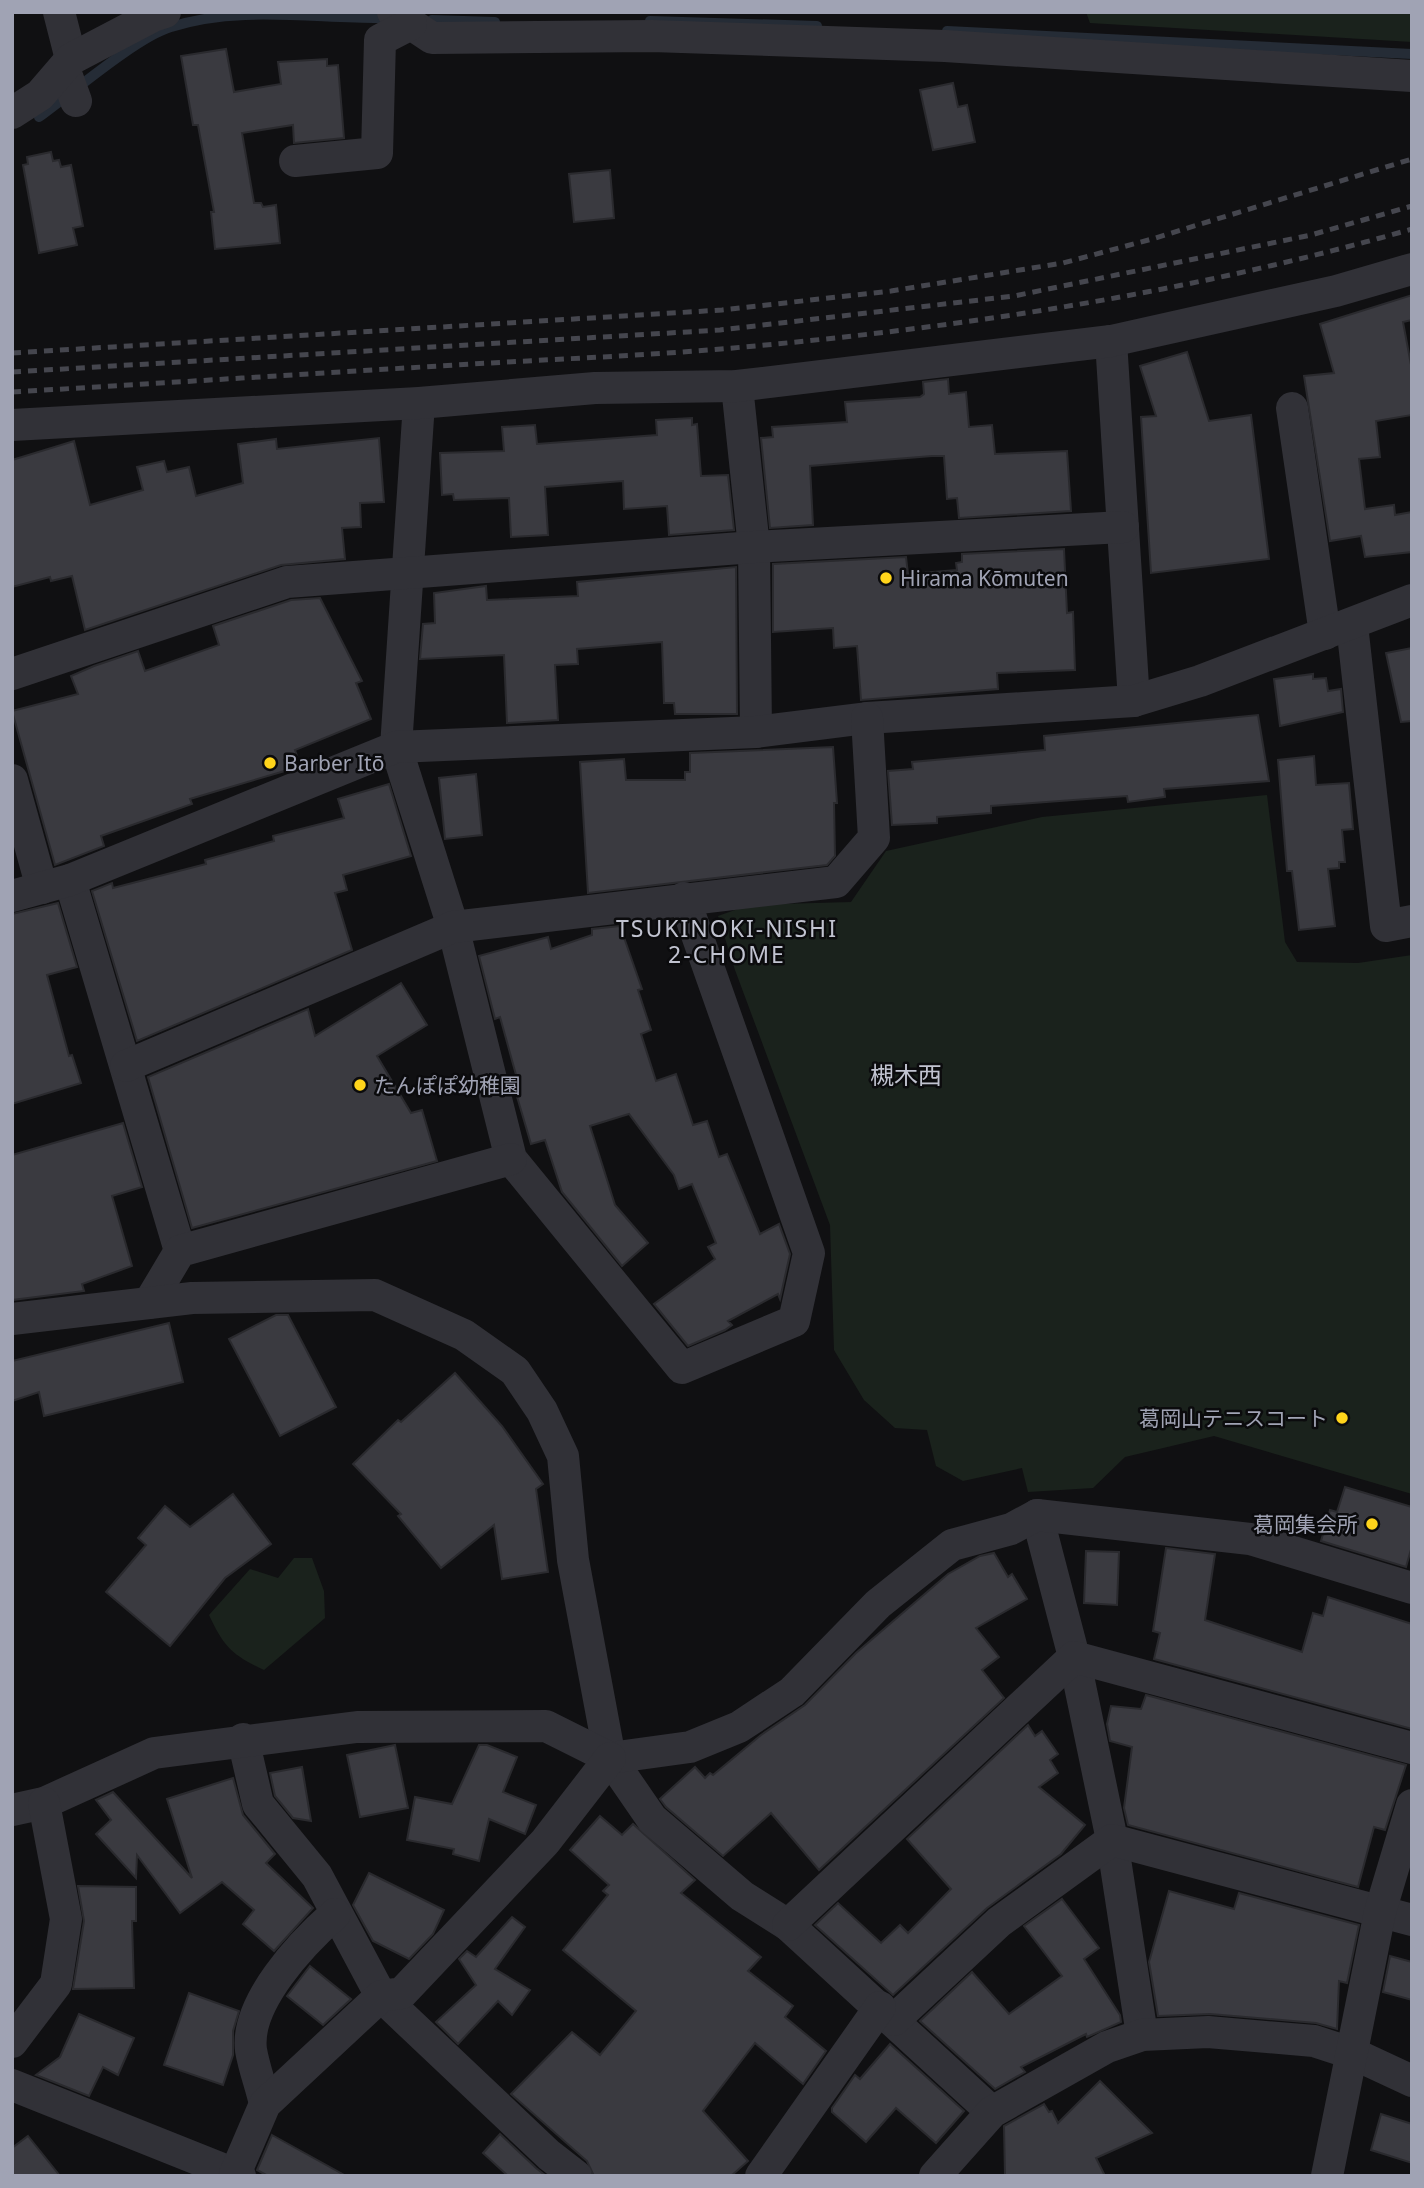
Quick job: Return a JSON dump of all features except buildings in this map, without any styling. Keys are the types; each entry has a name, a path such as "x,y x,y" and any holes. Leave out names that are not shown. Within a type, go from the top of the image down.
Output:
{"street":[{"path":"59,12 69,78"},
{"path":"12,113 69,78 153,16 165,12"},
{"path":"295,161 377,153 380,40 402,18 432,38 652,36 945,46 1412,76"},
{"path":"12,425 419,403 595,388 737,386 1111,341 1336,292 1412,269"},
{"path":"1111,341 1134,701"},
{"path":"737,386 754,547 755,732"},
{"path":"419,403 396,747 453,927 511,1159 682,1368 794,1321 809,1253 684,898"},
{"path":"1292,408 1338,629 1385,926 1412,921"},
{"path":"12,674 286,582 754,547 1123,527"},
{"path":"12,896 56,884 396,747 755,732 867,718 1134,701 1200,681 1412,600"},
{"path":"126,1066 453,927 836,882 874,838 867,718"},
{"path":"12,780 56,884 126,1066 180,1251"},
{"path":"149,1303 180,1251 511,1159"},
{"path":"12,1319 192,1298 375,1295 464,1335 515,1371 541,1411 563,1456 573,1560 610,1758 652,1819 742,1896 788,1926 887,2013 992,2112"},
{"path":"1037,1515 1074,1657 1112,1840 1142,2035"},
{"path":"12,1810 44,1803 154,1753 243,1739 357,1727 546,1726 610,1758 690,1748 739,1727 792,1692 878,1604 952,1545 1011,1529 1037,1515 1250,1539 1412,1588"},
{"path":"788,1926 1074,1657"},
{"path":"1074,1657 1412,1748"},
{"path":"243,1739 258,1804 317,1876 381,1996 550,2155 576,2176"},
{"path":"12,2085 238,2175 265,2104 381,1996 402,1993 545,1842 610,1758"},
{"path":"15,2034 56,1984 66,1919 44,1803"},
{"path":"1328,2176 1380,1912 1412,1805"},
{"path":"1112,1840 1412,1920"},
{"path":"761,2176 887,2013 999,1922 1112,1840"},
{"path":"265,2104 251,2048 260,2002 307,1939 335,1914"},
{"path":"935,2176 992,2112 1107,2047 1142,2035 1208,2032 1314,2041 1354,2054 1412,2081"}],"shaded area":[{"path":"1086,12 1412,12 1412,42 1090,23"},
{"path":"1267,795 1285,942 1297,962 1358,963 1412,955 1412,1494 1214,1436 1125,1457 1093,1488 1028,1492 1022,1468 963,1481 936,1466 927,1430 895,1428 864,1400 834,1350 830,1225 735,970 718,916 749,905 851,902 886,851 1042,817"},
{"path":"294,1558 312,1558 324,1591 325,1618 264,1670 230,1649 209,1615 250,1569 278,1578"}],"waterway":[{"path":"39,117 123,54 171,27 223,16 385,18"},
{"path":"432,20 495,22"},
{"path":"650,21 817,26"},
{"path":"947,31 1412,54"}],"railway":[{"path":"12,353 722,310 891,291 1063,263 1152,239 1412,159"},
{"path":"12,372 720,330 1014,296 1311,235 1412,206"},
{"path":"12,392 690,351 896,331 1070,306 1156,290 1327,252 1412,229"}],"place":[{"name":"Hirama Kōmuten","path":"886,578"},
{"name":"Barber Itō","path":"270,763"},
{"name":"たんぽぽ幼稚園","path":"360,1085"},
{"name":"葛岡山テニスコート","path":"1342,1418"},
{"name":"葛岡集会所","path":"1372,1524"}],"district":[{"name":"TSUKINOKI-NISHI 2-CHOME","path":"727,941"},
{"name":"槻木西","path":"906,1074"}]}
